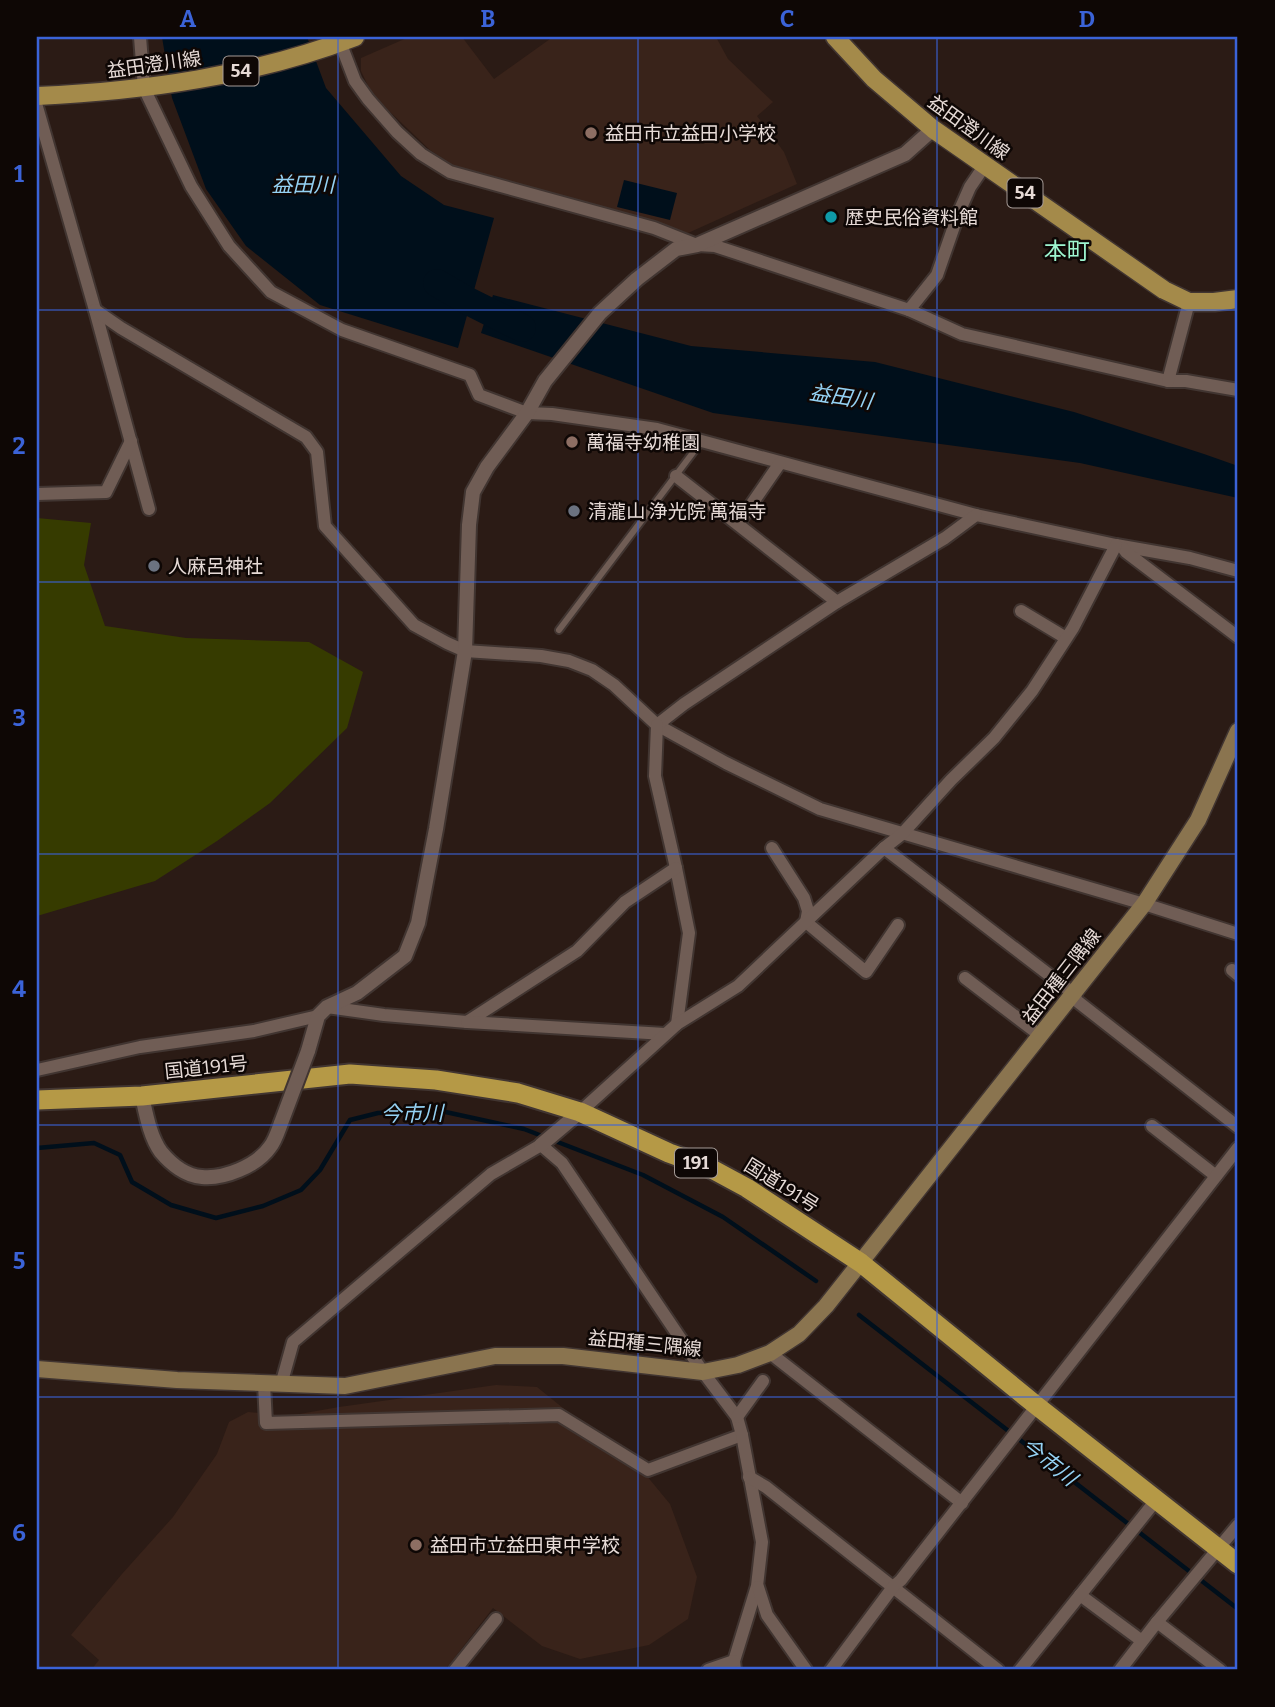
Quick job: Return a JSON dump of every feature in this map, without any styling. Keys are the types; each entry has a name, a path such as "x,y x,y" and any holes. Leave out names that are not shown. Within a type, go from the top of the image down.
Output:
{"highway":[{"name":"国道191号","path":"37,1100 142,1096 350,1074 436,1080 519,1093 580,1112 669,1153 709,1168 747,1188 861,1263 1238,1564"}],"main road":[{"name":"益田澄川線","path":"835,37 874,79 933,129 1164,290 1189,302 1238,299"},
{"name":"益田澄川線","path":"37,96 92,94 220,76 272,64 347,40"},
{"name":"益田種三隅線","path":"1178,852 1190,816 1226,737 1238,720"},
{"name":"益田種三隅線","path":"37,1369 177,1380 345,1387 495,1356 563,1356 703,1373 738,1365 770,1353 799,1334 826,1306 1144,904 1198,820 1238,731"}],"street":[{"path":"140,37 152,87 191,187 229,246 271,292 342,330 470,375 479,395 527,413 657,429 976,515 1119,546 1190,558 1238,571"},
{"path":"347,40 355,81 368,99 397,132 421,153 450,172 654,228 697,245 715,246 909,310 962,334 1168,381 1185,381 1238,390"},
{"path":"37,107 149,509"},
{"path":"37,1070 140,1047 254,1031 322,1012 357,993 405,956 418,923 465,651 469,524 473,492 487,467 527,413 545,381 600,313 637,279 676,249 697,245 905,154 933,129"},
{"path":"909,310 937,275 959,212 970,187 985,165"},
{"path":"1168,381 1189,302"},
{"path":"95,310 306,437 317,452 325,526 414,625 465,651 541,656 569,661 592,670 614,685 657,725 726,763 820,809 1238,934"},
{"path":"37,494 106,492 131,441"},
{"path":"738,524 780,463"},
{"path":"676,476 837,602"},
{"path":"677,1024 689,933 655,776 657,725 684,704 837,602 945,538 976,515"},
{"path":"1119,546 1238,638"},
{"path":"281,1385 293,1342 491,1174 541,1144 580,1112 677,1024 737,986 902,834 994,738 1032,691 1073,628 1119,546"},
{"path":"1021,611 1066,638"},
{"path":"772,848 804,898 808,911 806,922"},
{"path":"884,848 1074,994 1077,1001 1238,1127"},
{"path":"467,1022 577,951 625,902 676,868"},
{"path":"806,922 866,972 898,925"},
{"path":"965,978 1041,1036"},
{"path":"322,1012 665,1034"},
{"path":"142,1096 150,1129 160,1151 178,1169 201,1177 224,1175 250,1165 270,1148 322,1012"},
{"path":"1152,1126 1216,1176"},
{"path":"541,1144 562,1163 703,1373 737,1417 762,1542 757,1586 734,1665 708,1670"},
{"path":"831,1670 893,1587 962,1503 1238,1148"},
{"path":"770,1353 962,1503"},
{"path":"737,1417 763,1381"},
{"path":"264,1384 266,1423 559,1415 648,1469 742,1435"},
{"path":"749,1477 766,1487 998,1670"},
{"path":"1020,1670 1157,1499"},
{"path":"1120,1670 1238,1525"},
{"path":"757,1586 767,1615 806,1670"},
{"path":"1080,1595 1142,1641"},
{"path":"455,1670 496,1619"},
{"path":"1157,1622 1220,1670"}],"lane":[{"path":"559,630 701,442"}],"shaded area":[{"name":"益田市立益田小学校","path":"409,37 462,37 494,79 550,39 549,37 716,37 728,59 773,102 757,116 784,152 797,184 688,233 485,175 462,171 430,150 388,110 371,92 361,71 361,58"},
{"name":"益田市立益田東中学校","path":"496,1385 537,1387 646,1475 670,1504 697,1577 688,1619 649,1645 580,1659 542,1646 493,1608 445,1670 91,1670 99,1660 71,1635 173,1517 217,1454 229,1422 248,1412 288,1416"}],"green space":[{"path":"37,518 91,523 84,565 105,626 186,638 309,642 363,672 347,728 270,803 155,881 37,916"}],"water":[{"name":"益田川","path":"162,37 307,37 326,88 401,176 444,205 494,218 458,348 320,305 246,246 206,189 172,98"},
{"path":"624,180 677,193 670,220 617,207"},
{"name":"益田川","path":"493,295 691,346 875,362 1074,412 1238,466 1238,498 1080,463 713,413 481,333"}],"waterway":[{"name":"益田川","path":"437,283 522,328"},
{"name":"今市川","path":"37,1148 94,1143 120,1155 132,1182 171,1205 216,1218 263,1206 301,1190 320,1170 350,1120 378,1113 441,1111 524,1129 643,1175 723,1217 816,1281"},
{"name":"今市川","path":"859,1315 1238,1609"}],"place":[{"name":"益田市立益田小学校","path":"591,133"},
{"name":"歴史民俗資料館","path":"831,217"},
{"name":"萬福寺幼稚園","path":"572,442"},
{"name":"清瀧山 浄光院 萬福寺","path":"574,511"},
{"name":"人麻呂神社","path":"154,566"},
{"name":"益田市立益田東中学校","path":"416,1545"}],"district":[{"name":"本町","path":"1067,251"}]}
